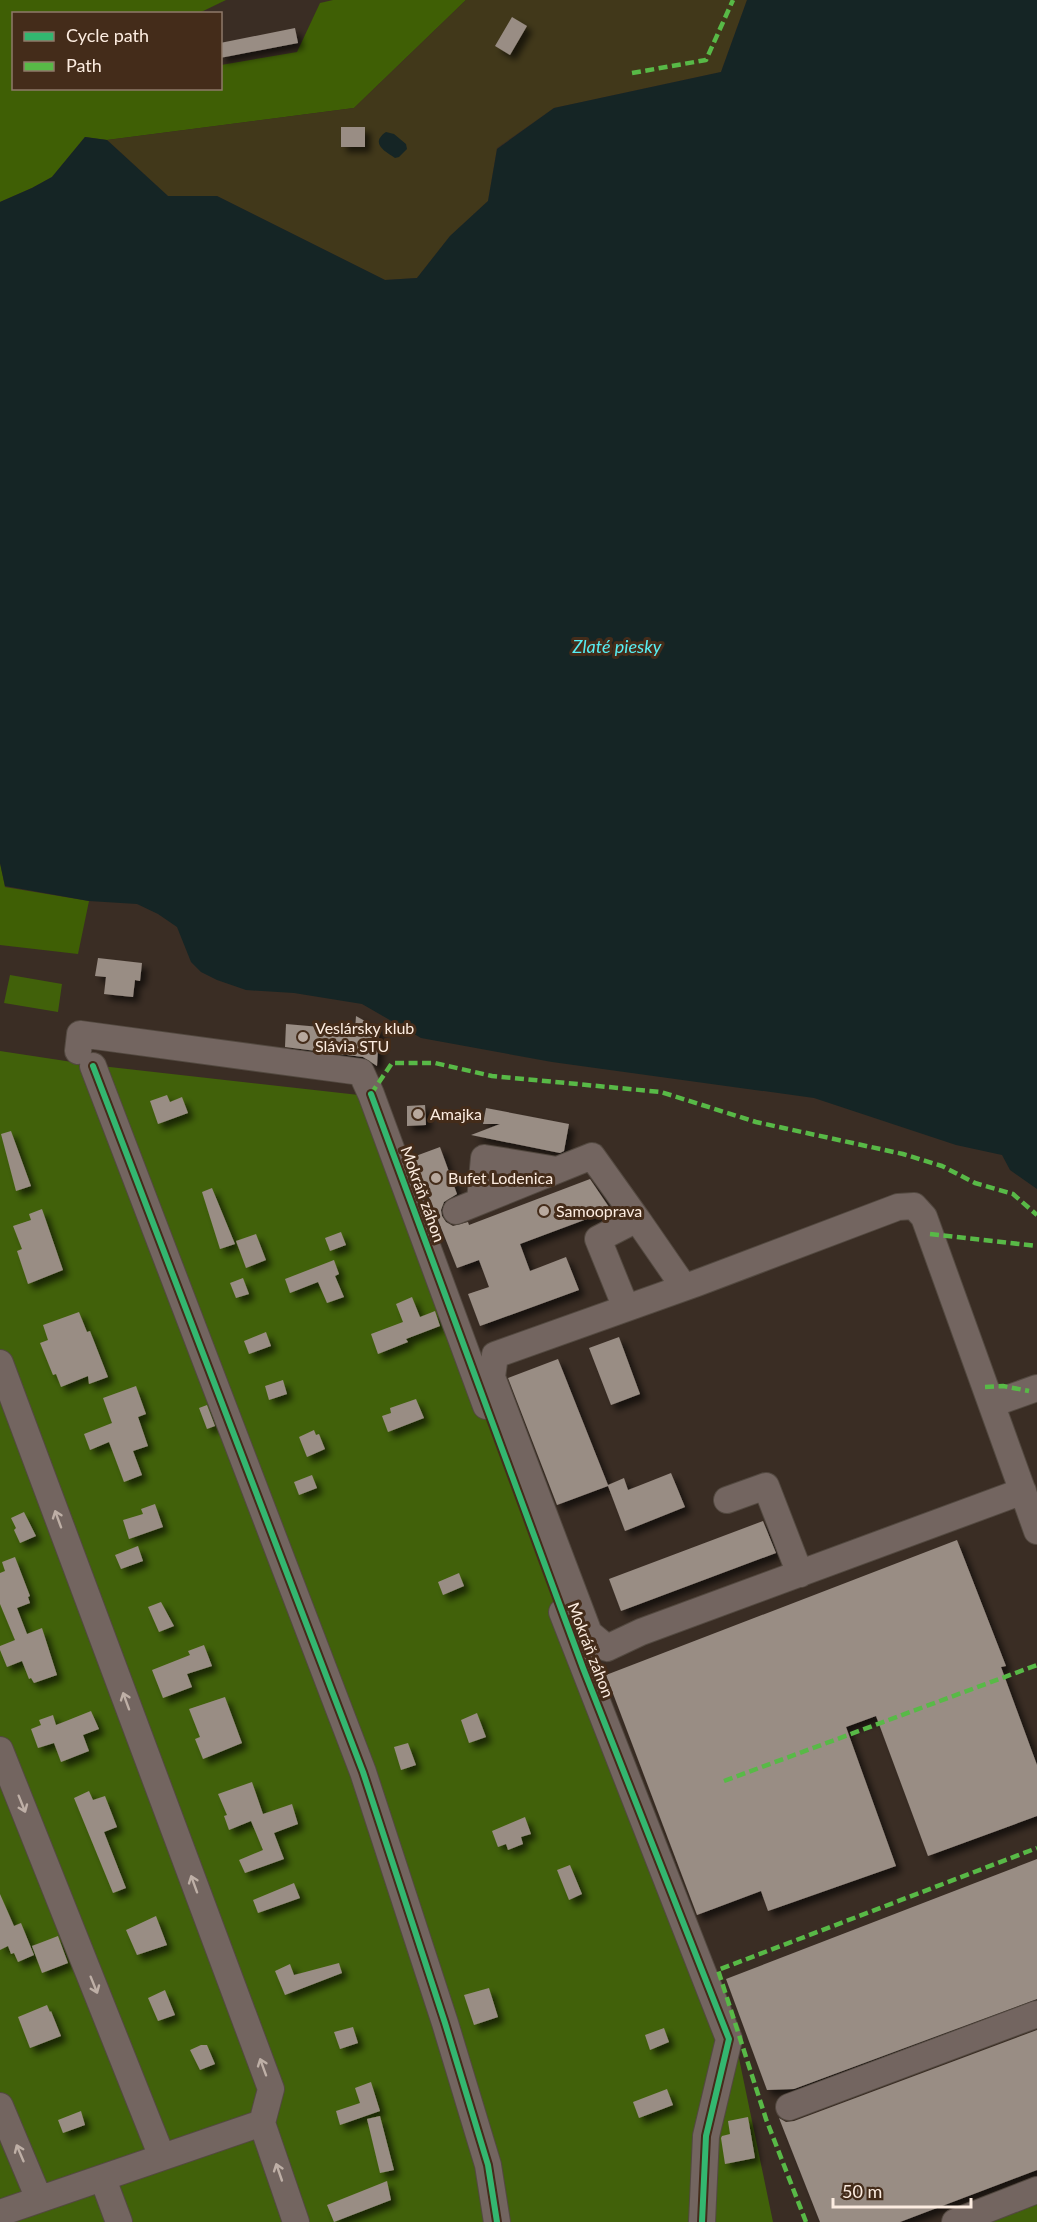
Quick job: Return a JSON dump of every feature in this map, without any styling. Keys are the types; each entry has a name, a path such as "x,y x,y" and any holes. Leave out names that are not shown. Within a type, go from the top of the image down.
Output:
{"street":[{"name":"Mokráň záhon","path":"497,2222 488,2165 445,2023 363,1772 85,1059 80,1034 360,1072 371,1094 583,1668 729,2039 706,2136 702,2222"},
{"path":"456,1210 592,1156 684,1287"},
{"path":"480,1201 484,1158 557,1170"},
{"path":"1023,1491 641,1632 607,1648 589,1633 492,1377 495,1355 898,1207 914,1206 924,1217 992,1404 1023,1491 1037,1531"},
{"path":"626,1308 598,1239 636,1219"},
{"path":"0,1363 271,2088 262,2123 296,2222"},
{"path":"992,1404 1037,1388"},
{"path":"728,1500 766,1486 800,1574"},
{"path":"0,1750 162,2157"},
{"path":"789,2107 1037,2014"},
{"path":"0,2106 39,2199"},
{"path":"0,2213 262,2123"},
{"path":"103,2179 119,2222"},
{"path":"955,2222 1037,2190"}],"green space":[{"path":"0,0 226,0 201,12 12,12 12,90 222,90 222,65 297,52 320,3 333,0 466,0 354,108 107,140 85,137 52,177 0,202"},
{"path":"0,863 5,887 89,901 78,954 0,945"},
{"path":"10,975 62,984 58,1012 4,1003"},
{"path":"0,1051 92,1065 359,1095 391,1131 735,2039 773,2222 0,2222"},
{"path":"1037,2195 1037,2222 969,2222"}],"sand":[{"path":"466,0 747,0 721,72 554,108 497,148 488,201 450,236 417,278 385,280 217,196 168,196 107,140 354,108"}],"water":[{"name":"Zlaté piesky","path":"747,0 1037,0 1037,1189 1010,1170 1002,1155 956,1145 814,1098 552,1062 421,1038 362,1004 294,993 246,990 201,972 191,962 177,927 137,904 89,901 5,886 0,863 0,202 52,177 85,137 107,140 168,196 217,196 385,280 417,278 450,236 488,201 497,149 554,108 721,72"},
{"path":"386,132 394,134 406,144 407,149 399,157 395,158 380,146 379,140"}],"building":[{"path":"512,17 527,26 510,55 495,46"},
{"path":"295,28 298,43 222,58 222,43"},
{"path":"341,127 365,127 365,147 341,147"},
{"path":"98,958 142,963 140,981 135,980 133,997 104,994 106,977 95,976"},
{"path":"356,1016 379,1029 377,1066 363,1057 285,1047 286,1024 355,1030"},
{"path":"167,1095 170,1102 182,1097 188,1113 158,1124 150,1101"},
{"path":"425,1105 426,1125 407,1126 407,1106"},
{"path":"486,1108 569,1124 564,1151 560,1153 471,1135 500,1124 483,1124"},
{"path":"11,1131 31,1186 16,1191 1,1134"},
{"path":"440,1147 457,1194 444,1202 441,1210 446,1222 453,1226 468,1222 469,1225 590,1179 611,1210 520,1244 530,1271 566,1257 579,1290 480,1326 468,1294 489,1287 479,1260 457,1268 413,1157"},
{"path":"212,1188 235,1244 220,1249 202,1192"},
{"path":"42,1209 63,1270 28,1284 17,1251 22,1249 13,1226 31,1220 29,1214"},
{"path":"341,1232 346,1245 330,1251 325,1238"},
{"path":"256,1234 266,1260 246,1268 236,1241"},
{"path":"334,1260 339,1274 335,1276 344,1297 327,1303 318,1282 290,1293 285,1279"},
{"path":"243,1278 249,1294 236,1298 230,1283"},
{"path":"412,1297 420,1317 435,1311 440,1326 406,1339 408,1342 378,1354 371,1334 403,1322 396,1304"},
{"path":"79,1312 87,1332 90,1331 108,1377 89,1384 88,1376 61,1387 56,1374 53,1375 40,1343 48,1340 43,1325"},
{"path":"266,1332 271,1346 249,1354 244,1341"},
{"path":"619,1337 640,1394 611,1405 589,1348"},
{"path":"558,1359 608,1485 624,1478 628,1490 671,1473 685,1507 625,1531 608,1486 557,1505 508,1378"},
{"path":"283,1380 287,1394 269,1400 265,1386"},
{"path":"136,1386 146,1414 138,1417 148,1446 133,1451 142,1475 124,1482 109,1442 90,1450 84,1434 112,1423 103,1398"},
{"path":"416,1399 424,1418 388,1432 382,1416 391,1413 390,1408"},
{"path":"207,1405 215,1426 207,1429 199,1408"},
{"path":"314,1430 316,1435 319,1434 325,1449 307,1457 299,1437"},
{"path":"312,1475 317,1488 299,1495 294,1482"},
{"path":"155,1504 163,1527 129,1539 123,1520 143,1514 141,1509"},
{"path":"24,1512 36,1536 20,1543 11,1518"},
{"path":"763,1521 776,1553 621,1611 609,1579"},
{"path":"957,1540 1006,1666 1001,1667 1037,1765 1037,1816 928,1856 876,1716 846,1727 896,1866 768,1911 761,1891 697,1915 606,1675"},
{"path":"138,1546 143,1561 121,1569 115,1555"},
{"path":"15,1557 30,1596 28,1597 30,1603 17,1608 27,1634 42,1628 57,1675 34,1683 31,1678 29,1679 22,1661 7,1667 0,1650 0,1646 15,1640 0,1604 0,1573 5,1571 2,1562"},
{"path":"459,1573 464,1586 443,1595 438,1582"},
{"path":"161,1602 174,1626 159,1632 148,1607"},
{"path":"204,1645 212,1666 187,1674 192,1687 163,1698 152,1670 190,1655 188,1651"},
{"path":"225,1697 242,1743 203,1759 195,1739 200,1737 189,1709"},
{"path":"91,1711 99,1729 83,1735 89,1751 61,1762 54,1743 38,1748 31,1729 41,1725 39,1720 53,1715 56,1725"},
{"path":"477,1713 486,1737 469,1743 461,1720"},
{"path":"408,1743 416,1765 401,1770 394,1747"},
{"path":"252,1782 263,1814 292,1804 298,1824 274,1833 284,1859 245,1873 239,1860 263,1850 251,1821 229,1830 224,1816 227,1815 218,1794"},
{"path":"89,1791 93,1800 105,1796 117,1827 104,1832 126,1888 113,1893 74,1798"},
{"path":"525,1817 531,1834 521,1837 523,1844 508,1850 506,1844 498,1847 492,1831"},
{"path":"1037,1859 1037,1999 794,2089 767,2090 726,1979"},
{"path":"570,1865 582,1894 569,1900 557,1870"},
{"path":"294,1883 300,1898 258,1913 253,1900"},
{"path":"0,1894 14,1926 21,1923 34,1955 18,1962 8,1946 0,1950"},
{"path":"156,1916 167,1945 137,1955 126,1930"},
{"path":"58,1936 68,1963 42,1973 32,1946"},
{"path":"339,1963 342,1973 285,1995 275,1971 290,1964 294,1975"},
{"path":"489,1988 498,2017 474,2025 464,1995"},
{"path":"165,1990 175,2015 158,2021 148,1998"},
{"path":"47,2005 61,2036 30,2048 18,2017"},
{"path":"353,2027 358,2043 340,2049 334,2032"},
{"path":"664,2028 669,2042 650,2050 645,2035"},
{"path":"1037,2030 1037,2170 900,2222 820,2222 779,2118 786,2122 794,2121"},
{"path":"207,2045 215,2064 200,2070 190,2050"},
{"path":"371,2082 380,2111 340,2125 336,2111 360,2103 355,2088"},
{"path":"667,2089 673,2105 639,2118 633,2102"},
{"path":"81,2111 85,2125 63,2133 58,2120"},
{"path":"380,2116 394,2170 380,2173 367,2119"},
{"path":"748,2117 755,2158 725,2164 721,2138 730,2134 728,2121"},
{"path":"387,2181 391,2200 334,2222 327,2205"}],"marked path":[{"path":"632,73 706,60 733,0"},
{"path":"371,1094 392,1063 435,1063 492,1076 661,1092 756,1122 903,1154 942,1166 975,1183 1013,1194 1037,1215"},
{"path":"930,1234 1037,1246"},
{"path":"985,1387 1003,1386 1029,1391"},
{"path":"724,1781 1037,1665"},
{"path":"806,2222 766,2119 718,1970 1037,1848"}],"cycle path":[{"path":"93,1066 363,1772 445,2023 488,2165 497,2222"},
{"path":"371,1094 583,1668 729,2039 706,2136 702,2222"}],"place":[{"name":"Veslársky klub Slávia STU","path":"303,1037"},
{"name":"Amajka","path":"418,1114"},
{"name":"Bufet Lodenica","path":"436,1178"},
{"name":"Samooprava","path":"544,1211"}]}
